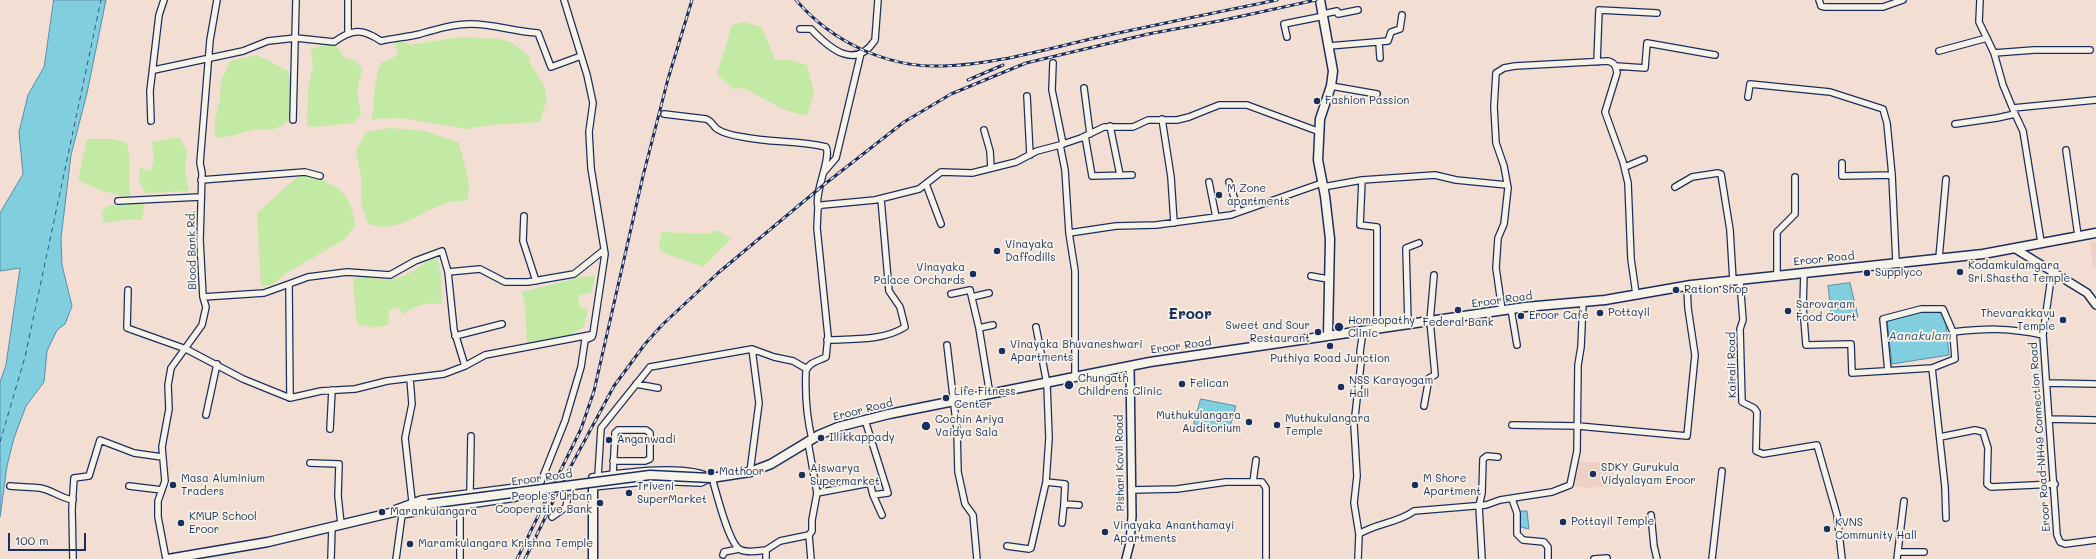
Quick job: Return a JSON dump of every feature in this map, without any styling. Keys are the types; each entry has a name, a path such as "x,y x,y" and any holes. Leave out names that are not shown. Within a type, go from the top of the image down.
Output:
{"main road":[{"path":"1320,0 1324,15 1333,72 1332,86 1320,119 1318,160 1330,239 1328,335"},
{"name":"Eroor Road","path":"167,559 268,542 428,504 650,475 711,478 750,472 771,464 810,440 838,427 865,420 990,396 1130,366 1502,310 1583,302 1687,286 1777,275 1983,254 2096,233"},
{"path":"593,487 593,559"}],"street":[{"path":"151,121 150,90 154,70 159,15 164,0"},
{"name":"Blood Bank Rd.","path":"167,559 158,517 158,501 165,481 162,457 169,409 168,385 170,368 202,325 206,307 203,297 200,197 202,118 208,58 217,0"},
{"path":"293,120 296,0"},
{"path":"348,0 348,32"},
{"path":"386,513 412,502 470,492 540,484 565,421 580,367 585,340 592,337 593,334 604,250 591,161 589,132 593,103 587,75 564,0"},
{"path":"822,174 836,158 861,53 874,42 876,37 878,0"},
{"path":"1818,0 1821,6 1825,7 1883,7 1903,0"},
{"path":"1980,0 1980,22 1994,53 2004,85 2023,131 2042,242"},
{"path":"1287,37 1284,24 1337,11 1338,14 1358,10"},
{"path":"1597,62 1599,10 1658,13"},
{"path":"1329,46 1388,41 1391,32 1400,29 1402,15"},
{"path":"154,70 243,51 268,41 296,38 334,42 348,32 368,32 381,41 448,26 470,24 496,26 519,32 538,33 550,67 581,56"},
{"path":"800,29 811,29 820,39 843,54 861,53"},
{"path":"1939,51 1987,38"},
{"path":"1379,42 1380,58"},
{"path":"1502,310 1496,268 1498,238 1503,230 1505,216 1507,185 1496,138 1494,107 1496,73 1504,68 1519,65 1597,62 1614,63 1616,66 1645,68 1647,43 1715,55"},
{"path":"1994,53 2034,50 2090,50"},
{"path":"1053,63 1052,90 1065,170 1069,233 1074,271 1075,377"},
{"path":"1616,66 1617,73 1606,112 1625,167 1628,183 1632,259 1636,294"},
{"path":"1748,97 1750,84 1830,92 1883,109 1887,123 1892,175 1896,262"},
{"path":"1332,86 1377,94"},
{"path":"1084,88 1092,176 1132,175"},
{"path":"1027,96 1030,155"},
{"path":"1955,124 1997,118 2014,111 2096,100"},
{"path":"818,208 822,205 881,199 918,189 941,172 972,173 1016,162 1030,155 1088,135 1104,127 1133,127 1148,120 1177,120 1189,117 1219,105 1247,105 1320,132"},
{"path":"664,114 706,119 711,121 718,130 741,137 770,142 806,142 826,147 827,155 817,198 817,228 827,340 826,357 815,361 807,369 805,394 817,493 812,520 812,531 809,535 811,559"},
{"path":"1162,119 1171,177 1174,223"},
{"path":"1110,126 1120,175"},
{"path":"984,130 990,151 992,168"},
{"path":"2066,150 2078,236"},
{"path":"1625,167 1644,159"},
{"path":"1842,163 1842,176 1892,175"},
{"path":"201,180 306,172 320,176"},
{"path":"1675,187 1695,176 1721,174 1737,281"},
{"path":"1069,233 1116,226 1151,226 1216,217 1239,212 1323,185 1362,180 1435,175 1456,180 1507,185"},
{"path":"1777,275 1777,232 1795,214 1795,177"},
{"path":"1362,180 1360,225 1377,227 1377,329"},
{"path":"1939,258 1946,180"},
{"path":"1209,182 1216,217"},
{"path":"1229,182 1239,212"},
{"path":"926,184 942,224"},
{"path":"118,201 200,197"},
{"path":"827,340 881,337 905,328 900,307 890,290 881,199"},
{"path":"524,216 522,241 536,281"},
{"path":"1408,324 1406,248 1419,242"},
{"path":"2014,248 2087,293 2096,305"},
{"path":"448,272 480,269 505,282 536,281 574,274 604,250"},
{"path":"203,297 264,293 308,276 347,272 390,275 415,261 442,251 448,272 449,299 455,336 465,366"},
{"name":"Eroor Road-NH49 Connection Road","path":"2052,271 2043,335 2055,484 2057,535 2060,542 2070,544 2096,540"},
{"path":"1804,272 1803,307 1806,345 1850,344 1852,373 1888,371 1932,368 1955,359 1953,332 1943,309 1921,309 1883,319 1888,371"},
{"path":"1424,406 1429,378 1435,375 1430,321 1434,275"},
{"path":"1311,276 1328,279"},
{"name":"Kairali Road","path":"1737,281 1744,320 1740,329 1742,402 1754,408 1757,412 1756,451 1763,454 1817,445 1837,515 1842,559"},
{"path":"289,284 290,398"},
{"path":"1512,425 1532,427 1578,426 1687,436 1695,356 1688,308 1687,286"},
{"path":"128,290 127,328 186,348 243,379 290,398 321,391 355,388 387,380 444,374 465,366 485,355 593,334"},
{"path":"951,294 970,290 979,328 990,396"},
{"path":"972,297 989,293"},
{"path":"1359,534 1378,524 1405,518 1414,511 1479,506 1558,491 1570,485 1578,451 1578,365 1581,346 1583,302"},
{"path":"1511,309 1517,345"},
{"path":"455,336 502,324"},
{"path":"979,328 993,326"},
{"path":"1007,546 1031,548 1046,482 1049,438 1047,384 1036,327"},
{"path":"1953,332 1989,328 2016,330 2043,335"},
{"path":"1358,559 1359,534 1354,503 1357,476 1354,425 1363,331"},
{"path":"946,345 957,430 958,472 961,492 965,504 972,515 977,559"},
{"path":"711,478 701,483 646,481 593,487 601,428 650,367 752,349 774,357 793,361 807,369"},
{"path":"750,472 759,403 752,349"},
{"path":"206,415 217,364"},
{"name":"Pishari Kovil Road","path":"1126,559 1130,543 1132,523 1130,366"},
{"path":"1932,368 1946,487 1946,518"},
{"path":"410,378 412,404 405,438 412,502"},
{"path":"2047,383 2096,384"},
{"path":"636,384 658,388"},
{"path":"330,429 332,390"},
{"path":"2049,419 2096,420"},
{"path":"865,420 888,493 873,495"},
{"path":"613,474 615,433 618,430 646,430 650,433 650,459 645,461 614,461"},
{"path":"1940,437 1975,430 1983,432 1988,448 1986,484 1992,487 2055,484"},
{"path":"470,492 471,436"},
{"path":"73,559 74,478 89,476 100,440 134,453 162,457"},
{"path":"1482,559 1479,506 1482,493 1483,459 1487,456 1498,457"},
{"path":"1253,482 1256,460"},
{"path":"310,463 339,464 337,525 331,559"},
{"path":"595,477 636,472 678,471 705,474 711,478 724,520 739,549"},
{"path":"1712,559 1722,471"},
{"path":"1046,482 1065,484 1062,523"},
{"path":"1131,490 1177,489 1204,484 1262,482 1266,488 1266,559"},
{"path":"817,493 870,483 873,495 882,515"},
{"path":"552,517 566,507 570,485"},
{"path":"10,486 39,488 55,492 62,498 73,500"},
{"path":"129,486 162,490"},
{"path":"396,559 402,515 516,498 515,487"},
{"path":"1512,499 1518,513 1517,534 1523,540 1544,542 1548,547 1548,559"},
{"path":"1897,559 1904,501"},
{"path":"1064,504 1079,505"},
{"path":"460,507 460,559"},
{"path":"1651,515 1654,546 1658,559"},
{"path":"723,555 724,552 739,549 766,550 780,541 809,535"},
{"path":"766,550 766,559"},
{"path":"1898,552 1924,552"},
{"path":"1594,559 1607,558"}],"shaded area":[{"path":"2090,242 2096,242 2096,267 2093,267"},
{"name":"SDKY Gurukula Vidyalayam Eroor","path":"1576,462 1614,462 1610,486 1589,488 1572,486"}],"green space":[{"path":"743,22 762,27 775,60 790,60 807,65 814,92 807,116 785,110 743,88 733,89 717,74 732,25"},
{"path":"460,37 499,39 511,42 529,56 531,65 544,85 547,99 540,122 490,125 466,129 401,118 372,119 375,84 378,70 381,63 390,60 398,54 394,38 410,45"},
{"path":"334,42 345,58 357,61 362,69 357,92 361,115 353,123 316,127 307,126 308,88 313,66 311,49"},
{"path":"257,55 288,71 296,89 296,106 286,123 272,130 256,129 231,136 215,138 215,119 220,99 221,81 230,61"},
{"path":"390,128 425,131 459,143 469,182 468,200 447,203 399,224 379,226 368,224 361,202 361,177 356,151 366,132"},
{"path":"180,138 187,152 185,170 189,191 146,193 139,181 140,168 151,171 154,159 152,142"},
{"path":"87,139 111,139 127,143 129,153 130,198 99,190 78,180"},
{"path":"309,173 335,187 346,197 353,213 355,225 345,239 285,274 272,285 261,286 257,213 296,178"},
{"path":"145,202 142,220 134,219 104,223 102,212 110,205"},
{"path":"717,230 731,239 703,267 661,252 659,244 662,232 708,234"},
{"path":"436,254 441,273 442,304 431,303 421,305 403,314 398,307 389,311 388,325 374,328 357,324 353,283 357,273 381,279 400,277 417,269"},
{"path":"595,276 592,292 578,296 580,307 588,309 584,326 568,337 527,345 525,304 521,292 582,277"}],"water":[{"path":"54,0 106,0 87,93 71,155 61,238 62,265 72,306 65,324 57,330 47,351 44,382 26,406 14,438 7,466 0,517 0,382 6,365 20,268 0,271 0,213 23,174 19,132 28,95 44,67"},
{"path":"1850,283 1858,317 1832,318 1828,286"},
{"name":"Aanakulam","path":"1927,310 1945,314 1949,355 1892,364 1887,319"},
{"path":"1201,399 1236,406 1228,433 1194,424"},
{"path":"1519,511 1527,511 1529,529 1520,527"}],"ferry route":[{"path":"0,442 25,357 101,0"}],"railway":[{"path":"517,559 581,429 594,391 643,176 668,79 692,0"},
{"path":"796,0 810,15 826,28 862,50 901,62 943,66 982,63 1277,0"},
{"path":"525,559 564,479 614,386 645,344 662,325 718,273 821,187 904,122 951,94 1026,63 1148,34 1219,21 1316,0"},
{"path":"968,80 1003,65"}],"place":[{"name":"Fashion Passion","path":"1317,101"},
{"name":"M Zone apartments","path":"1219,195"},
{"name":"Vinayaka Daffodills","path":"997,251"},
{"name":"Kodamkulamgara Sri.Shastha Temple","path":"1960,272"},
{"name":"Supplyco","path":"1867,273"},
{"name":"Vinayaka Palace Orchards","path":"973,274"},
{"name":"Ration Shop","path":"1676,290"},
{"name":"Federal Bank","path":"1458,310"},
{"name":"Sarovaram Food Court","path":"1788,311"},
{"name":"Pottayil","path":"1600,313"},
{"name":"Eroor Cafe","path":"1521,316"},
{"name":"Thevarakkavu Temple","path":"2063,320"},
{"name":"Homeopathy Clinic","path":"1339,327"},
{"name":"Sweet and Sour Restaurant","path":"1318,332"},
{"name":"Puthiya Road Junction","path":"1330,346"},
{"name":"Vinayaka Bhuvaneshwari Apartments","path":"1002,351"},
{"name":"Felican","path":"1182,384"},
{"name":"Chungath Childrens Clinic","path":"1069,385"},
{"name":"NSS Karayogam Hall","path":"1341,387"},
{"name":"Life Fitness Center","path":"946,398"},
{"name":"Muthukulangara Auditorium","path":"1249,422"},
{"name":"Muthukulangara Temple","path":"1277,425"},
{"name":"Cochin Ariya Vaidya Sala","path":"926,426"},
{"name":"Illikkappady","path":"821,438"},
{"name":"Anganwadi","path":"609,440"},
{"name":"Mathoor","path":"711,472"},
{"name":"SDKY Gurukula Vidyalayam Eroor","path":"1593,474"},
{"name":"Aiswarya Supermarket","path":"802,475"},
{"name":"Masa Aluminium Traders","path":"173,485"},
{"name":"M Shore Apartment","path":"1415,485"},
{"name":"Triveni SuperMarket","path":"629,493"},
{"name":"People's Urban Cooperative Bank","path":"600,503"},
{"name":"Marankulangara","path":"382,512"},
{"name":"Pottayil Temple","path":"1563,522"},
{"name":"KMUP School Eroor","path":"181,523"},
{"name":"KVNS Community Hall","path":"1827,529"},
{"name":"Vinayaka Ananthamayi Apartments","path":"1105,532"},
{"name":"Maramkulangara Krishna Temple","path":"410,544"}],"district":[{"name":"Eroor","path":"1190,314"}]}
